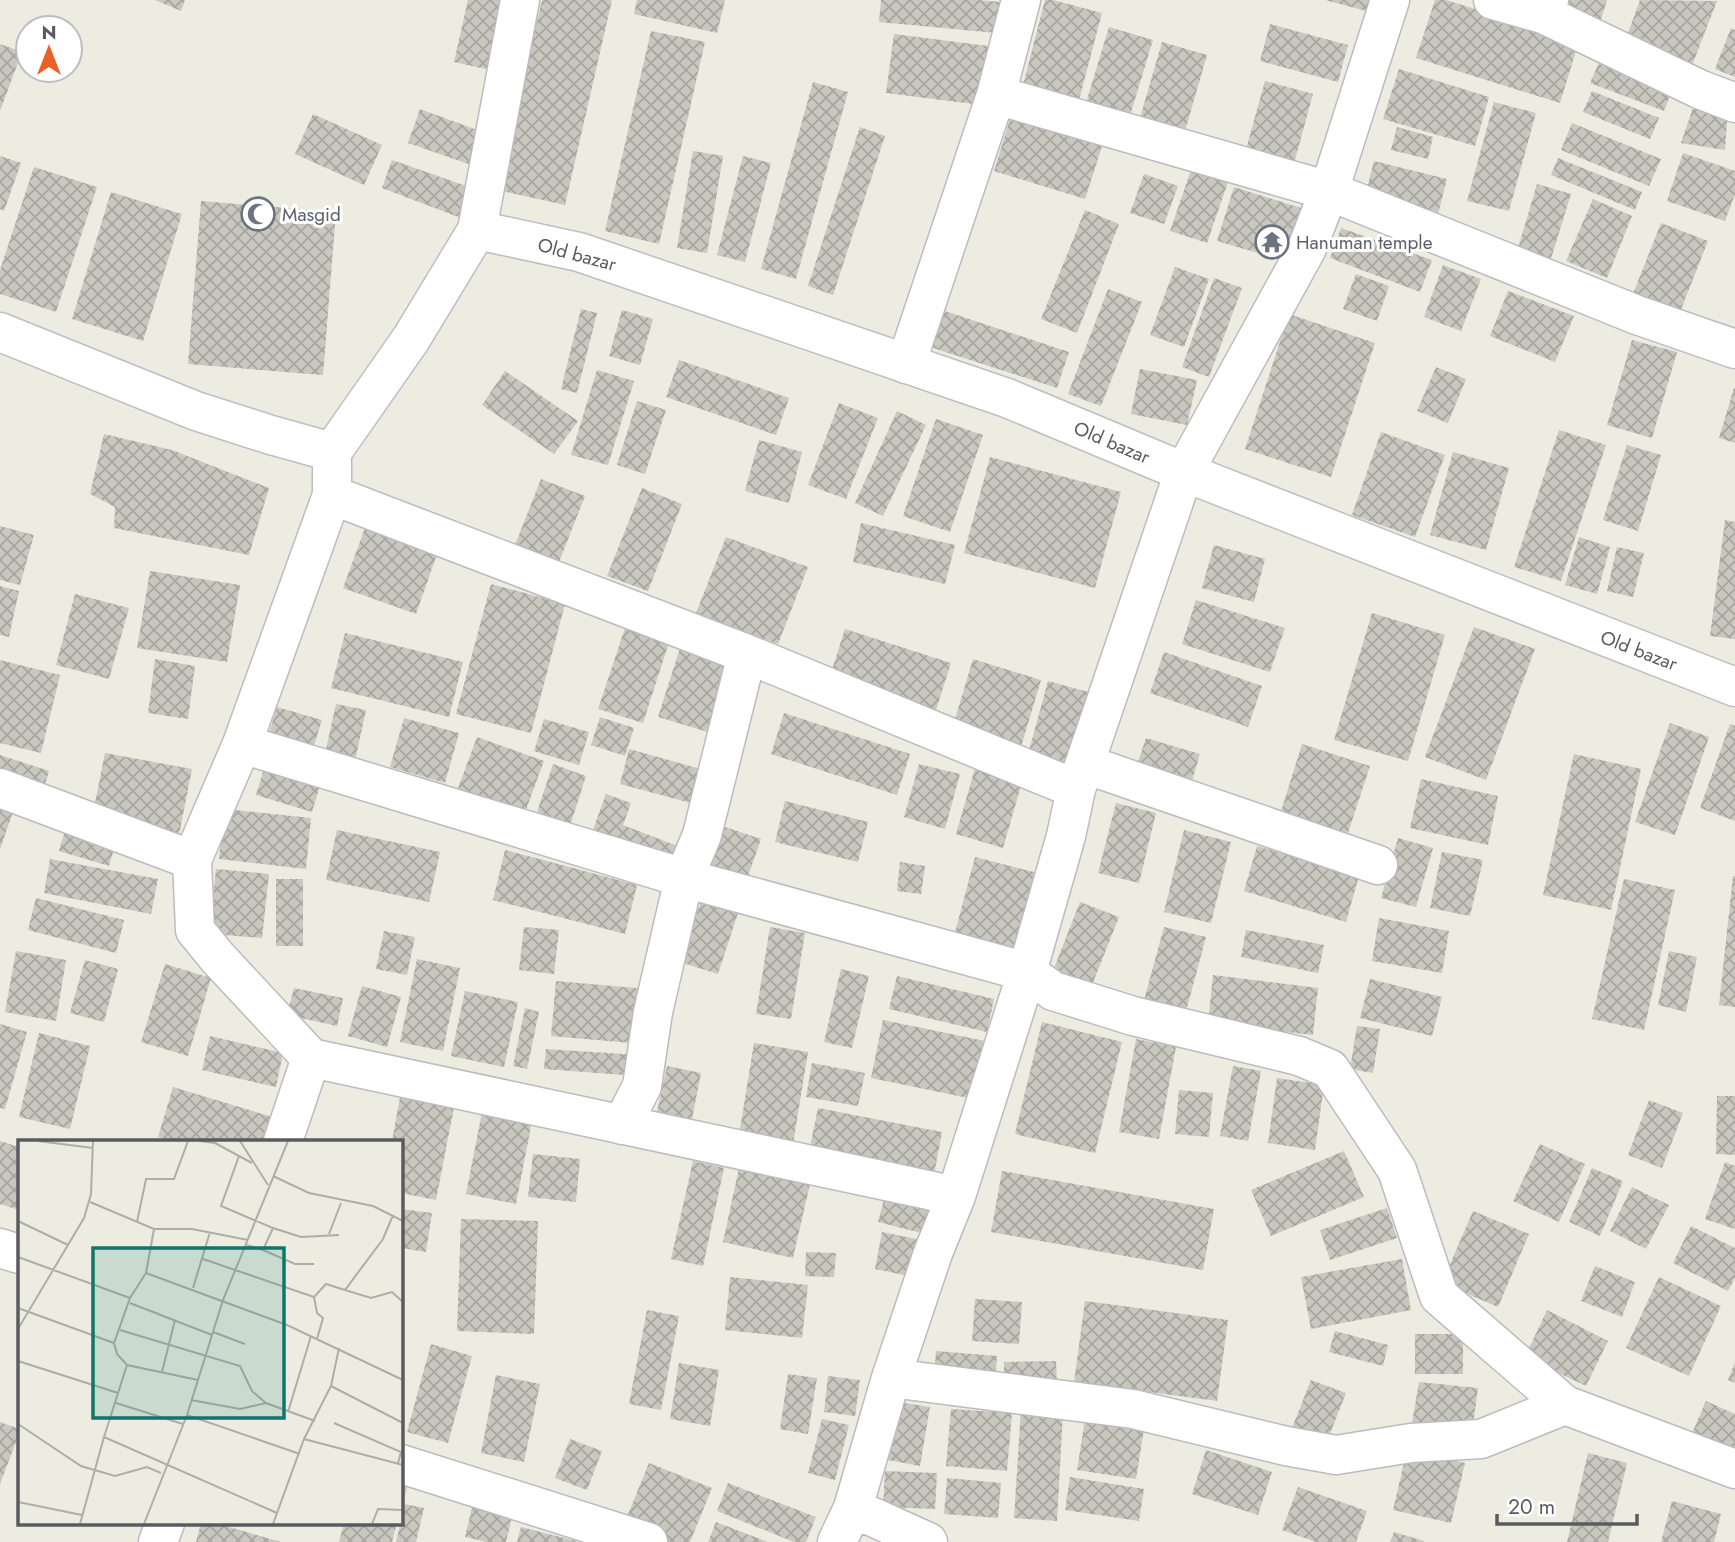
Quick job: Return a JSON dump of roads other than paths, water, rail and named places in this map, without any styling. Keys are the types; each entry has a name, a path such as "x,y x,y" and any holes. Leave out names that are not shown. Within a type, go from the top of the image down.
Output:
{"street":[{"path":"520,0 477,230 411,339 332,452 332,495 242,744 192,860 195,930 311,1058 957,1196"},
{"path":"906,364 996,95 1021,0"},
{"path":"928,1542 845,1525 933,1252 957,1196 1027,972 1080,777 1184,472 1307,248 1329,191 1390,0"},
{"path":"1493,0 1546,7 1699,89 1735,103"},
{"path":"996,95 1329,191 1637,315 1735,349"},
{"name":"Old bazar","path":"477,230 579,251 1007,398 1184,472 1735,687"},
{"path":"0,332 196,411 332,452"},
{"path":"332,495 747,654 1080,777 1378,865"},
{"path":"622,1125 642,1086 653,1012 684,878 702,835 747,654"},
{"path":"242,744 684,878 1027,972 1053,992 1133,1016 1299,1056 1330,1069 1397,1170 1439,1296 1565,1405 1735,1469"},
{"path":"0,788 192,860"},
{"path":"283,1140 311,1058"},
{"path":"0,1248 18,1254"},
{"path":"891,1378 1133,1409 1286,1446 1336,1455 1411,1443 1481,1439 1565,1405"},
{"path":"402,1464 648,1542"},
{"path":"158,1542 165,1524"}],"place":[{"name":"Masgid","path":"258,214"},
{"name":"Hanuman temple","path":"1272,242"}]}
